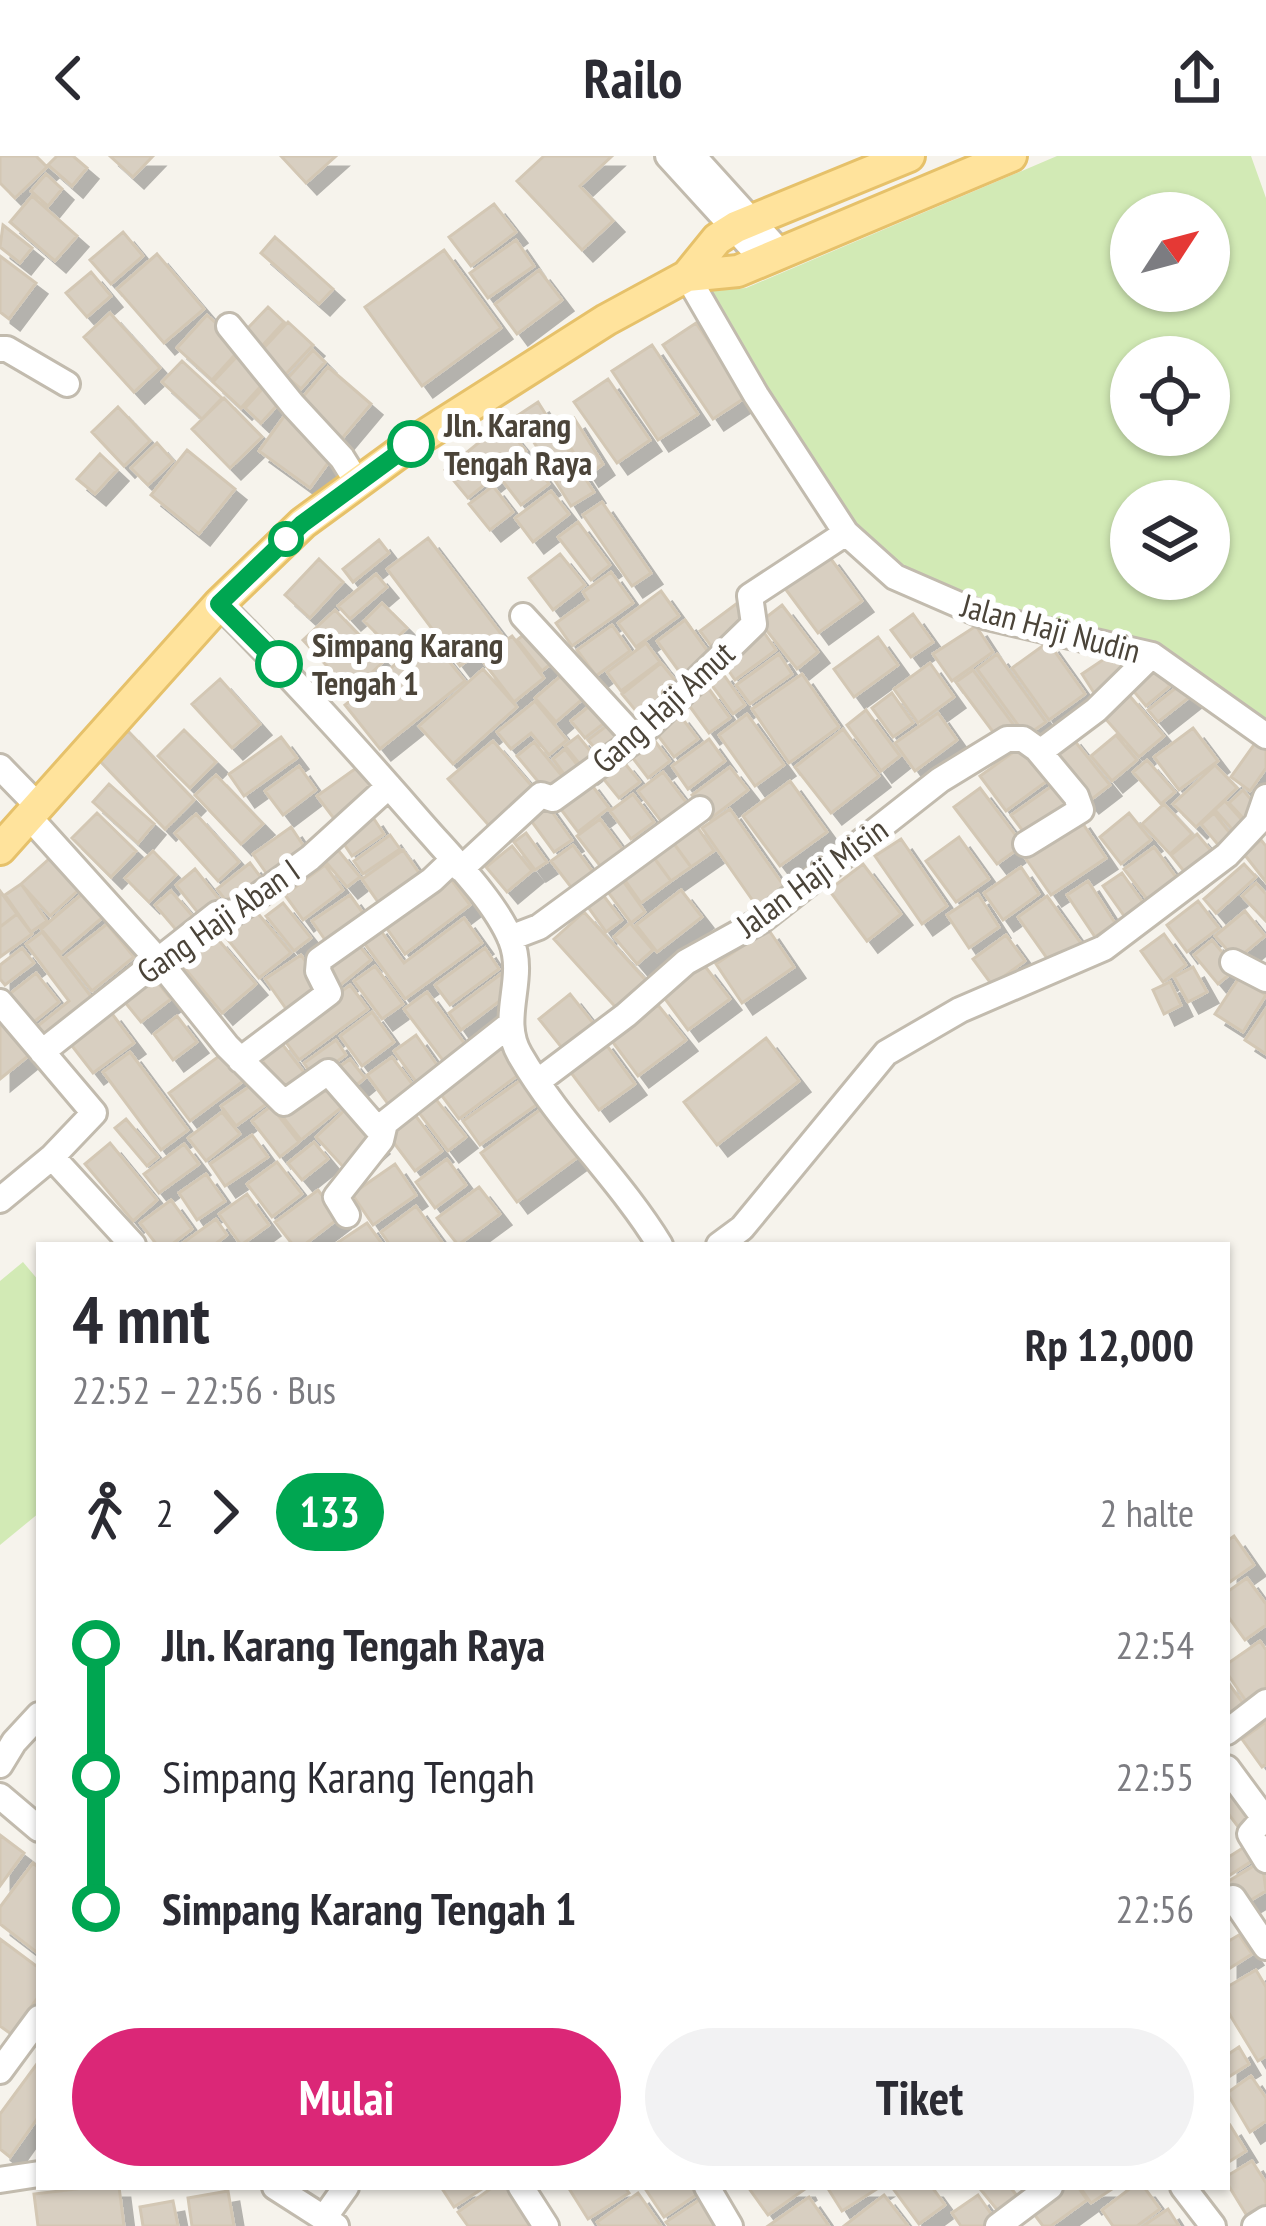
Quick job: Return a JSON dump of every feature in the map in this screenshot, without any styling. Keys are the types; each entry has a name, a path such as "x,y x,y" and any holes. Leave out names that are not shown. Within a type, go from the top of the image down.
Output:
{"main road":[{"path":"687,276 716,239 744,223 909,156"},
{"path":"0,849 219,604 302,524 357,482 606,320 687,276 738,271 1011,156"}],"street":[{"path":"668,156 744,223"},
{"path":"693,156 773,257"},
{"name":"Jalan Haji Nudin","path":"687,276 756,395 846,533 895,577 987,616 1152,655 1266,736"},
{"path":"229,326 342,458 357,482"},
{"path":"0,350 7,349 67,384"},
{"name":"Gang Haji Amut","path":"457,865 541,795 554,800 636,739 754,624 750,596 846,533"},
{"path":"219,604 309,694 457,865 510,938 517,982 508,1026 517,1051 576,1137 658,1242"},
{"path":"524,616 636,739"},
{"path":"1037,749 1044,749 1096,710 1152,655"},
{"name":"Jalan Haji Misin","path":"537,1082 626,1015 686,962 762,920 940,780 1007,739 1023,739 1037,749"},
{"path":"1026,844 1081,810 1076,796 1037,749"},
{"path":"0,767 241,1060 284,1102 328,1072 381,1133"},
{"name":"Gang Haji Aban I","path":"42,1052 217,914 236,912 310,858 389,786"},
{"path":"723,1242 742,1228 886,1053 960,1010 1104,948 1227,855 1257,823 1266,797"},
{"path":"510,938 539,927 700,809"},
{"path":"241,1060 329,993 318,970 319,960 457,865"},
{"path":"1233,962 1266,979"},
{"path":"0,1002 94,1113 0,1200"},
{"path":"347,1215 336,1197 381,1140 385,1123 508,1026"},
{"path":"52,1156 130,1242"},
{"path":"1230,1730 1266,1702"},
{"path":"0,1765 36,1718"},
{"path":"1230,1772 1264,1818 1250,1834 1266,1860"},
{"path":"0,1796 36,1826"},
{"path":"1233,1898 1266,1947"},
{"path":"0,2071 36,2022"},
{"path":"0,2180 36,2174"},
{"path":"280,2190 330,2222 345,2190"},
{"path":"523,2190 546,2226"},
{"path":"709,2190 730,2226"},
{"path":"998,2226 1046,2190"},
{"path":"1185,2190 1214,2226"},
{"path":"1255,2226 1266,2219"}],"green space":[{"path":"1057,156 1251,156 1266,198 1266,720 1160,644 994,603 904,567 856,524 711,291 746,288"},
{"path":"23,1262 36,1277 36,1515 0,1545 0,1281"}],"building":[{"path":"0,156 36,156 47,167 15,198 0,183"},
{"path":"57,156 73,156 87,168 72,186 48,165"},
{"path":"110,156 153,156 133,177"},
{"path":"281,156 336,156 306,183"},
{"path":"544,156 612,156 580,186 613,221 582,250 517,181"},
{"path":"46,174 62,189 48,206 31,191"},
{"path":"32,196 77,236 55,261 10,222"},
{"path":"494,204 516,232 471,266 449,237"},
{"path":"3,225 32,248 20,263 0,247"},
{"path":"123,232 143,256 111,284 90,260"},
{"path":"275,237 333,289 319,304 261,253"},
{"path":"516,240 534,266 488,298 470,273"},
{"path":"444,250 501,328 422,386 365,307"},
{"path":"157,254 204,309 164,343 117,289"},
{"path":"0,256 36,283 9,319 0,312"},
{"path":"539,270 562,300 517,334 495,304"},
{"path":"91,272 111,296 87,317 66,293"},
{"path":"268,307 284,322 262,346 246,330"},
{"path":"110,313 160,368 134,392 84,337"},
{"path":"207,315 242,347 212,380 177,348"},
{"path":"288,322 313,345 286,374 261,351"},
{"path":"696,323 746,397 713,419 663,345"},
{"path":"652,345 698,414 658,440 612,371"},
{"path":"243,350 270,376 241,408 213,382"},
{"path":"313,350 325,362 301,389 288,378"},
{"path":"182,361 222,398 202,419 162,382"},
{"path":"328,367 371,404 339,442 296,405"},
{"path":"608,379 650,440 617,463 574,402"},
{"path":"266,385 282,400 261,423 245,408"},
{"path":"224,398 262,437 230,468 192,429"},
{"path":"538,402 570,453 549,466 517,416"},
{"path":"118,407 150,441 124,466 92,432"},
{"path":"285,415 336,452 310,488 259,451"},
{"path":"574,418 603,464 588,475 558,428"},
{"path":"503,423 526,451 468,498 445,470"},
{"path":"157,443 173,461 148,485 131,468"},
{"path":"187,450 235,489 199,534 151,495"},
{"path":"100,454 117,470 95,494 77,479"},
{"path":"530,459 549,484 521,505 502,480"},
{"path":"573,460 594,492 571,506 551,474"},
{"path":"493,486 513,512 490,530 469,504"},
{"path":"551,491 569,514 533,542 515,518"},
{"path":"602,502 651,573 632,586 583,515"},
{"path":"578,522 610,565 591,580 558,537"},
{"path":"428,538 502,635 460,666 387,569"},
{"path":"379,540 389,553 353,582 343,569"},
{"path":"560,554 585,585 553,610 529,578"},
{"path":"828,555 862,601 818,633 784,587"},
{"path":"319,559 343,582 310,618 285,595"},
{"path":"611,572 633,603 572,646 556,623 588,600 583,592"},
{"path":"376,574 387,587 350,619 338,606"},
{"path":"661,591 679,616 636,647 618,623"},
{"path":"382,603 407,628 389,646 364,621"},
{"path":"736,604 750,623 714,650 700,631"},
{"path":"782,605 818,652 797,669 760,622"},
{"path":"335,610 384,661 351,692 303,640"},
{"path":"913,614 933,642 911,657 891,630"},
{"path":"685,620 714,660 686,681 657,641"},
{"path":"612,625 630,651 596,676 577,650"},
{"path":"976,626 993,652 952,681 933,654"},
{"path":"532,628 557,659 542,671 517,640"},
{"path":"763,631 776,650 735,680 722,661"},
{"path":"512,636 544,678 514,702 481,659"},
{"path":"429,637 465,681 380,749 345,705"},
{"path":"878,637 898,665 854,697 834,669"},
{"path":"1048,642 1085,694 1049,720 1012,668"},
{"path":"646,643 660,662 621,691 607,672"},
{"path":"1116,651 1130,674 1096,696 1082,674"},
{"path":"779,654 792,674 750,704 736,685"},
{"path":"997,654 1046,722 1026,736 977,669"},
{"path":"661,663 684,691 645,722 622,694"},
{"path":"930,663 954,697 918,723 894,689"},
{"path":"1154,668 1170,686 1146,706 1131,688"},
{"path":"483,669 517,707 453,764 419,726"},
{"path":"973,670 1016,728 999,740 956,682"},
{"path":"721,671 745,705 733,714 708,680"},
{"path":"564,673 585,697 556,722 535,698"},
{"path":"802,674 839,727 789,763 752,709"},
{"path":"220,679 260,724 232,748 192,704"},
{"path":"1182,683 1192,695 1158,722 1148,710"},
{"path":"709,689 730,718 709,733 688,704"},
{"path":"892,693 913,723 893,737 872,708"},
{"path":"1128,694 1164,736 1139,757 1103,716"},
{"path":"598,699 612,717 585,738 571,721"},
{"path":"535,701 567,740 549,755 531,733 511,749 497,732"},
{"path":"866,710 900,756 881,771 847,725"},
{"path":"678,713 698,739 674,757 654,730"},
{"path":"938,713 957,740 915,771 895,743"},
{"path":"747,714 784,765 755,786 719,735"},
{"path":"613,721 626,738 602,757 588,740"},
{"path":"1193,728 1218,761 1179,790 1154,757"},
{"path":"843,729 879,776 831,813 795,767"},
{"path":"184,730 216,762 190,788 158,756"},
{"path":"128,731 194,800 165,829 99,760"},
{"path":"1070,735 1110,785 1088,802 1049,753"},
{"path":"1116,735 1137,760 1112,781 1091,756"},
{"path":"578,736 600,763 587,773 565,746"},
{"path":"651,736 670,761 648,778 629,753"},
{"path":"281,737 297,758 244,796 229,774"},
{"path":"709,739 725,761 688,789 672,766"},
{"path":"1258,739 1266,745 1266,768 1250,791 1231,777"},
{"path":"493,741 536,791 492,829 448,779"},
{"path":"534,742 567,782 550,796 517,756"},
{"path":"1022,746 1047,781 1006,811 980,776"},
{"path":"565,749 582,771 569,781 553,759"},
{"path":"1147,760 1175,792 1161,804 1133,772"},
{"path":"623,761 640,782 619,798 602,777"},
{"path":"1215,765 1237,788 1196,827 1173,804"},
{"path":"299,766 316,790 283,815 265,791"},
{"path":"359,766 377,790 335,820 317,796"},
{"path":"730,767 748,790 710,819 692,795"},
{"path":"663,772 689,806 664,825 638,791"},
{"path":"216,775 263,824 241,844 195,795"},
{"path":"588,780 609,808 578,832 557,804"},
{"path":"790,781 827,832 780,866 743,816"},
{"path":"1056,783 1072,805 1028,838 1011,815"},
{"path":"109,784 154,824 138,843 93,802"},
{"path":"980,788 1023,845 997,864 954,807"},
{"path":"1243,790 1259,809 1246,821 1229,803"},
{"path":"633,794 654,822 631,839 610,811"},
{"path":"1225,801 1249,828 1239,837 1215,810"},
{"path":"545,802 572,840 554,852 527,815"},
{"path":"1164,804 1192,834 1170,854 1142,824"},
{"path":"730,809 786,889 758,908 702,828"},
{"path":"97,813 136,851 111,877 72,838"},
{"path":"1129,813 1151,840 1121,864 1100,837"},
{"path":"1214,813 1237,842 1224,852 1201,824"},
{"path":"196,814 239,862 218,881 175,833"},
{"path":"372,816 384,834 352,856 340,838"},
{"path":"1079,818 1106,858 1051,895 1024,856"},
{"path":"600,819 623,850 601,867 577,836"},
{"path":"695,824 714,851 691,867 672,841"},
{"path":"291,827 307,851 269,877 253,854"},
{"path":"526,833 547,862 535,870 514,842"},
{"path":"1197,834 1217,858 1191,880 1171,855"},
{"path":"390,835 400,849 363,874 354,861"},
{"path":"959,837 989,879 956,902 926,861"},
{"path":"901,839 947,906 922,924 875,856"},
{"path":"1261,840 1266,846 1266,882 1244,854"},
{"path":"672,841 691,867 671,881 652,855"},
{"path":"573,845 595,875 574,891 551,861"},
{"path":"512,846 532,871 507,892 486,867"},
{"path":"1154,847 1179,881 1150,903 1124,869"},
{"path":"338,850 360,877 347,887 325,861"},
{"path":"403,850 426,883 385,912 362,879"},
{"path":"153,851 176,875 149,902 125,878"},
{"path":"57,852 85,884 50,916 21,884"},
{"path":"652,855 671,881 641,903 622,876"},
{"path":"250,863 262,879 229,905 217,889"},
{"path":"863,864 901,914 867,941 829,890"},
{"path":"1244,864 1256,877 1216,913 1204,899"},
{"path":"325,865 343,890 303,920 285,895"},
{"path":"1021,867 1039,894 1003,920 984,893"},
{"path":"195,869 219,899 199,914 176,885"},
{"path":"1122,873 1146,907 1127,920 1103,886"},
{"path":"448,875 470,905 405,954 383,923"},
{"path":"623,881 645,912 631,923 608,892"},
{"path":"1088,881 1115,923 1095,937 1067,895"},
{"path":"1256,883 1266,894 1266,921 1242,896"},
{"path":"21,884 47,921 31,932 5,895"},
{"path":"681,890 702,917 657,952 636,925"},
{"path":"0,891 17,914 0,927"},
{"path":"171,891 195,919 178,932 155,905"},
{"path":"83,893 103,917 61,953 41,929"},
{"path":"978,894 999,927 969,948 947,915"},
{"path":"350,895 368,920 330,947 312,921"},
{"path":"603,895 622,920 606,932 588,907"},
{"path":"1047,896 1083,946 1054,968 1018,917"},
{"path":"1198,901 1219,928 1187,952 1167,925"},
{"path":"283,903 311,938 294,951 266,916"},
{"path":"255,910 291,953 259,978 224,935"},
{"path":"1245,911 1265,936 1236,960 1215,936"},
{"path":"584,912 650,985 620,1012 554,939"},
{"path":"17,914 32,934 0,957 0,927"},
{"path":"464,918 482,943 405,999 359,936 376,924 404,963"},
{"path":"630,923 653,950 637,964 614,937"},
{"path":"107,924 134,957 92,991 65,957"},
{"path":"768,929 794,967 742,1003 716,964"},
{"path":"42,932 96,1003 45,1043 34,1029 69,1001 26,944"},
{"path":"1164,934 1186,965 1163,982 1141,951"},
{"path":"1006,935 1025,961 992,985 973,959"},
{"path":"216,937 256,984 222,1013 182,965"},
{"path":"353,938 371,960 338,987 320,965"},
{"path":"1212,940 1236,969 1218,984 1194,955"},
{"path":"22,948 34,963 5,985 0,965"},
{"path":"485,948 499,969 450,1005 435,985"},
{"path":"301,955 324,988 289,1013 265,979"},
{"path":"704,965 730,999 688,1030 663,996"},
{"path":"375,966 403,1004 382,1019 354,981"},
{"path":"1193,967 1207,992 1188,1002 1174,977"},
{"path":"149,972 171,999 141,1022 120,996"},
{"path":"36,973 59,1002 30,1025 7,996"},
{"path":"501,974 513,991 461,1030 449,1013"},
{"path":"1239,978 1266,995 1243,1032 1215,1014"},
{"path":"1170,982 1181,1005 1164,1014 1153,990"},
{"path":"350,985 368,1009 299,1060 282,1037"},
{"path":"427,992 470,1051 448,1067 404,1009"},
{"path":"570,994 597,1028 566,1053 539,1019"},
{"path":"658,1005 686,1040 638,1076 612,1041"},
{"path":"1266,1009 1266,1054 1245,1040"},
{"path":"110,1011 134,1043 93,1073 69,1042"},
{"path":"372,1012 394,1042 362,1066 340,1036"},
{"path":"177,1016 197,1042 173,1060 154,1034"},
{"path":"6,1018 33,1052 0,1079 0,1023"},
{"path":"416,1035 444,1075 422,1090 394,1051"},
{"path":"766,1038 799,1081 717,1145 684,1102"},
{"path":"602,1039 635,1084 599,1110 566,1066"},
{"path":"279,1040 310,1080 289,1096 258,1055"},
{"path":"336,1040 346,1055 314,1078 304,1063"},
{"path":"504,1041 525,1070 459,1119 437,1089"},
{"path":"226,1051 250,1076 190,1121 169,1093"},
{"path":"130,1052 188,1130 161,1150 103,1072"},
{"path":"392,1057 416,1089 391,1108 367,1075"},
{"path":"350,1059 365,1078 348,1092 332,1072"},
{"path":"325,1075 347,1103 301,1140 279,1112"},
{"path":"522,1079 539,1103 480,1145 463,1121"},
{"path":"259,1080 273,1099 236,1126 221,1106"},
{"path":"434,1097 466,1137 448,1151 417,1110"},
{"path":"271,1106 299,1142 280,1157 252,1121"},
{"path":"347,1108 378,1143 347,1171 316,1137"},
{"path":"541,1109 578,1157 517,1202 481,1153"},
{"path":"222,1112 240,1134 206,1161 188,1138"},
{"path":"415,1115 442,1151 415,1171 388,1135"},
{"path":"126,1119 158,1157 147,1166 115,1128"},
{"path":"252,1135 268,1157 225,1186 210,1164"},
{"path":"314,1142 328,1159 302,1180 288,1163"},
{"path":"110,1143 157,1200 133,1221 85,1164"},
{"path":"184,1144 199,1164 159,1193 144,1174"},
{"path":"447,1159 466,1185 435,1208 416,1182"},
{"path":"277,1162 302,1194 272,1217 247,1184"},
{"path":"395,1164 416,1195 373,1225 352,1194"},
{"path":"206,1174 225,1201 197,1220 179,1193"},
{"path":"479,1187 500,1214 462,1242 456,1242 437,1218"},
{"path":"318,1190 339,1218 308,1242 291,1242 275,1222"},
{"path":"247,1194 269,1225 239,1242 219,1214"},
{"path":"171,1200 192,1229 175,1242 155,1242 140,1223"},
{"path":"416,1206 442,1242 388,1242 381,1232"},
{"path":"216,1219 227,1235 218,1242 184,1242"},
{"path":"367,1223 381,1242 338,1242"},
{"path":"1234,1536 1254,1565 1230,1582 1230,1539"},
{"path":"1247,1578 1266,1604 1266,1625 1245,1640 1230,1619 1230,1590"},
{"path":"1260,1641 1266,1650 1266,1692 1248,1704 1230,1677 1230,1662"},
{"path":"1230,1685 1248,1710 1230,1720"},
{"path":"1266,1722 1266,1764 1262,1767 1242,1739"},
{"path":"1230,1779 1260,1819 1242,1832 1230,1816"},
{"path":"0,1835 24,1853 0,1886"},
{"path":"1249,1844 1258,1857 1230,1875 1230,1856"},
{"path":"1262,1861 1266,1891 1241,1906 1230,1880"},
{"path":"33,1863 36,1952 0,1924 0,1907"},
{"path":"1239,1935 1252,1954 1230,1968 1230,1940"},
{"path":"0,1939 36,1966 36,2000 11,2034 0,2026"},
{"path":"1256,1970 1266,1987 1266,2056 1258,2061 1230,2015 1230,1985"},
{"path":"1239,2047 1249,2064 1230,2076 1230,2053"},
{"path":"36,2065 36,2120 10,2157 0,2149 0,2114"},
{"path":"1251,2076 1266,2098 1266,2121 1250,2132 1230,2091"},
{"path":"1230,2125 1246,2151 1230,2161"},
{"path":"1252,2161 1266,2183 1266,2215 1252,2224 1230,2188 1230,2174"},
{"path":"119,2190 124,2226 38,2226 34,2194"},
{"path":"443,2190 480,2190 454,2207"},
{"path":"489,2190 518,2190 537,2226 468,2226 458,2212"},
{"path":"570,2190 627,2190 629,2193 588,2219"},
{"path":"646,2190 702,2190 702,2191 664,2217"},
{"path":"750,2190 804,2190 768,2215"},
{"path":"829,2190 875,2190 842,2211"},
{"path":"894,2190 934,2190 945,2205 919,2224"},
{"path":"981,2190 1012,2190 1022,2202 1003,2217"},
{"path":"1050,2190 1080,2190 1087,2200 1051,2226 1043,2226 1028,2206"},
{"path":"1082,2190 1110,2190 1091,2203"},
{"path":"1128,2190 1146,2190 1160,2209 1137,2226 1113,2226 1102,2210"},
{"path":"228,2191 234,2226 192,2226 188,2198"},
{"path":"638,2193 661,2226 600,2226 597,2222"},
{"path":"884,2195 908,2226 844,2226"},
{"path":"978,2195 996,2221 990,2226 961,2226 952,2213"},
{"path":"809,2197 829,2226 768,2226"},
{"path":"702,2198 720,2226 669,2226 666,2222"},
{"path":"173,2201 178,2226 143,2226 140,2207"},
{"path":"1168,2209 1179,2226 1143,2226"}],"bus line":[{"name":"133","path":"279,664 219,604 302,524 411,444"}],"place":[{"name":"Jln. Karang Tengah Raya","path":"411,444"},
{"name":"Simpang Karang Tengah 1","path":"279,664"}]}
